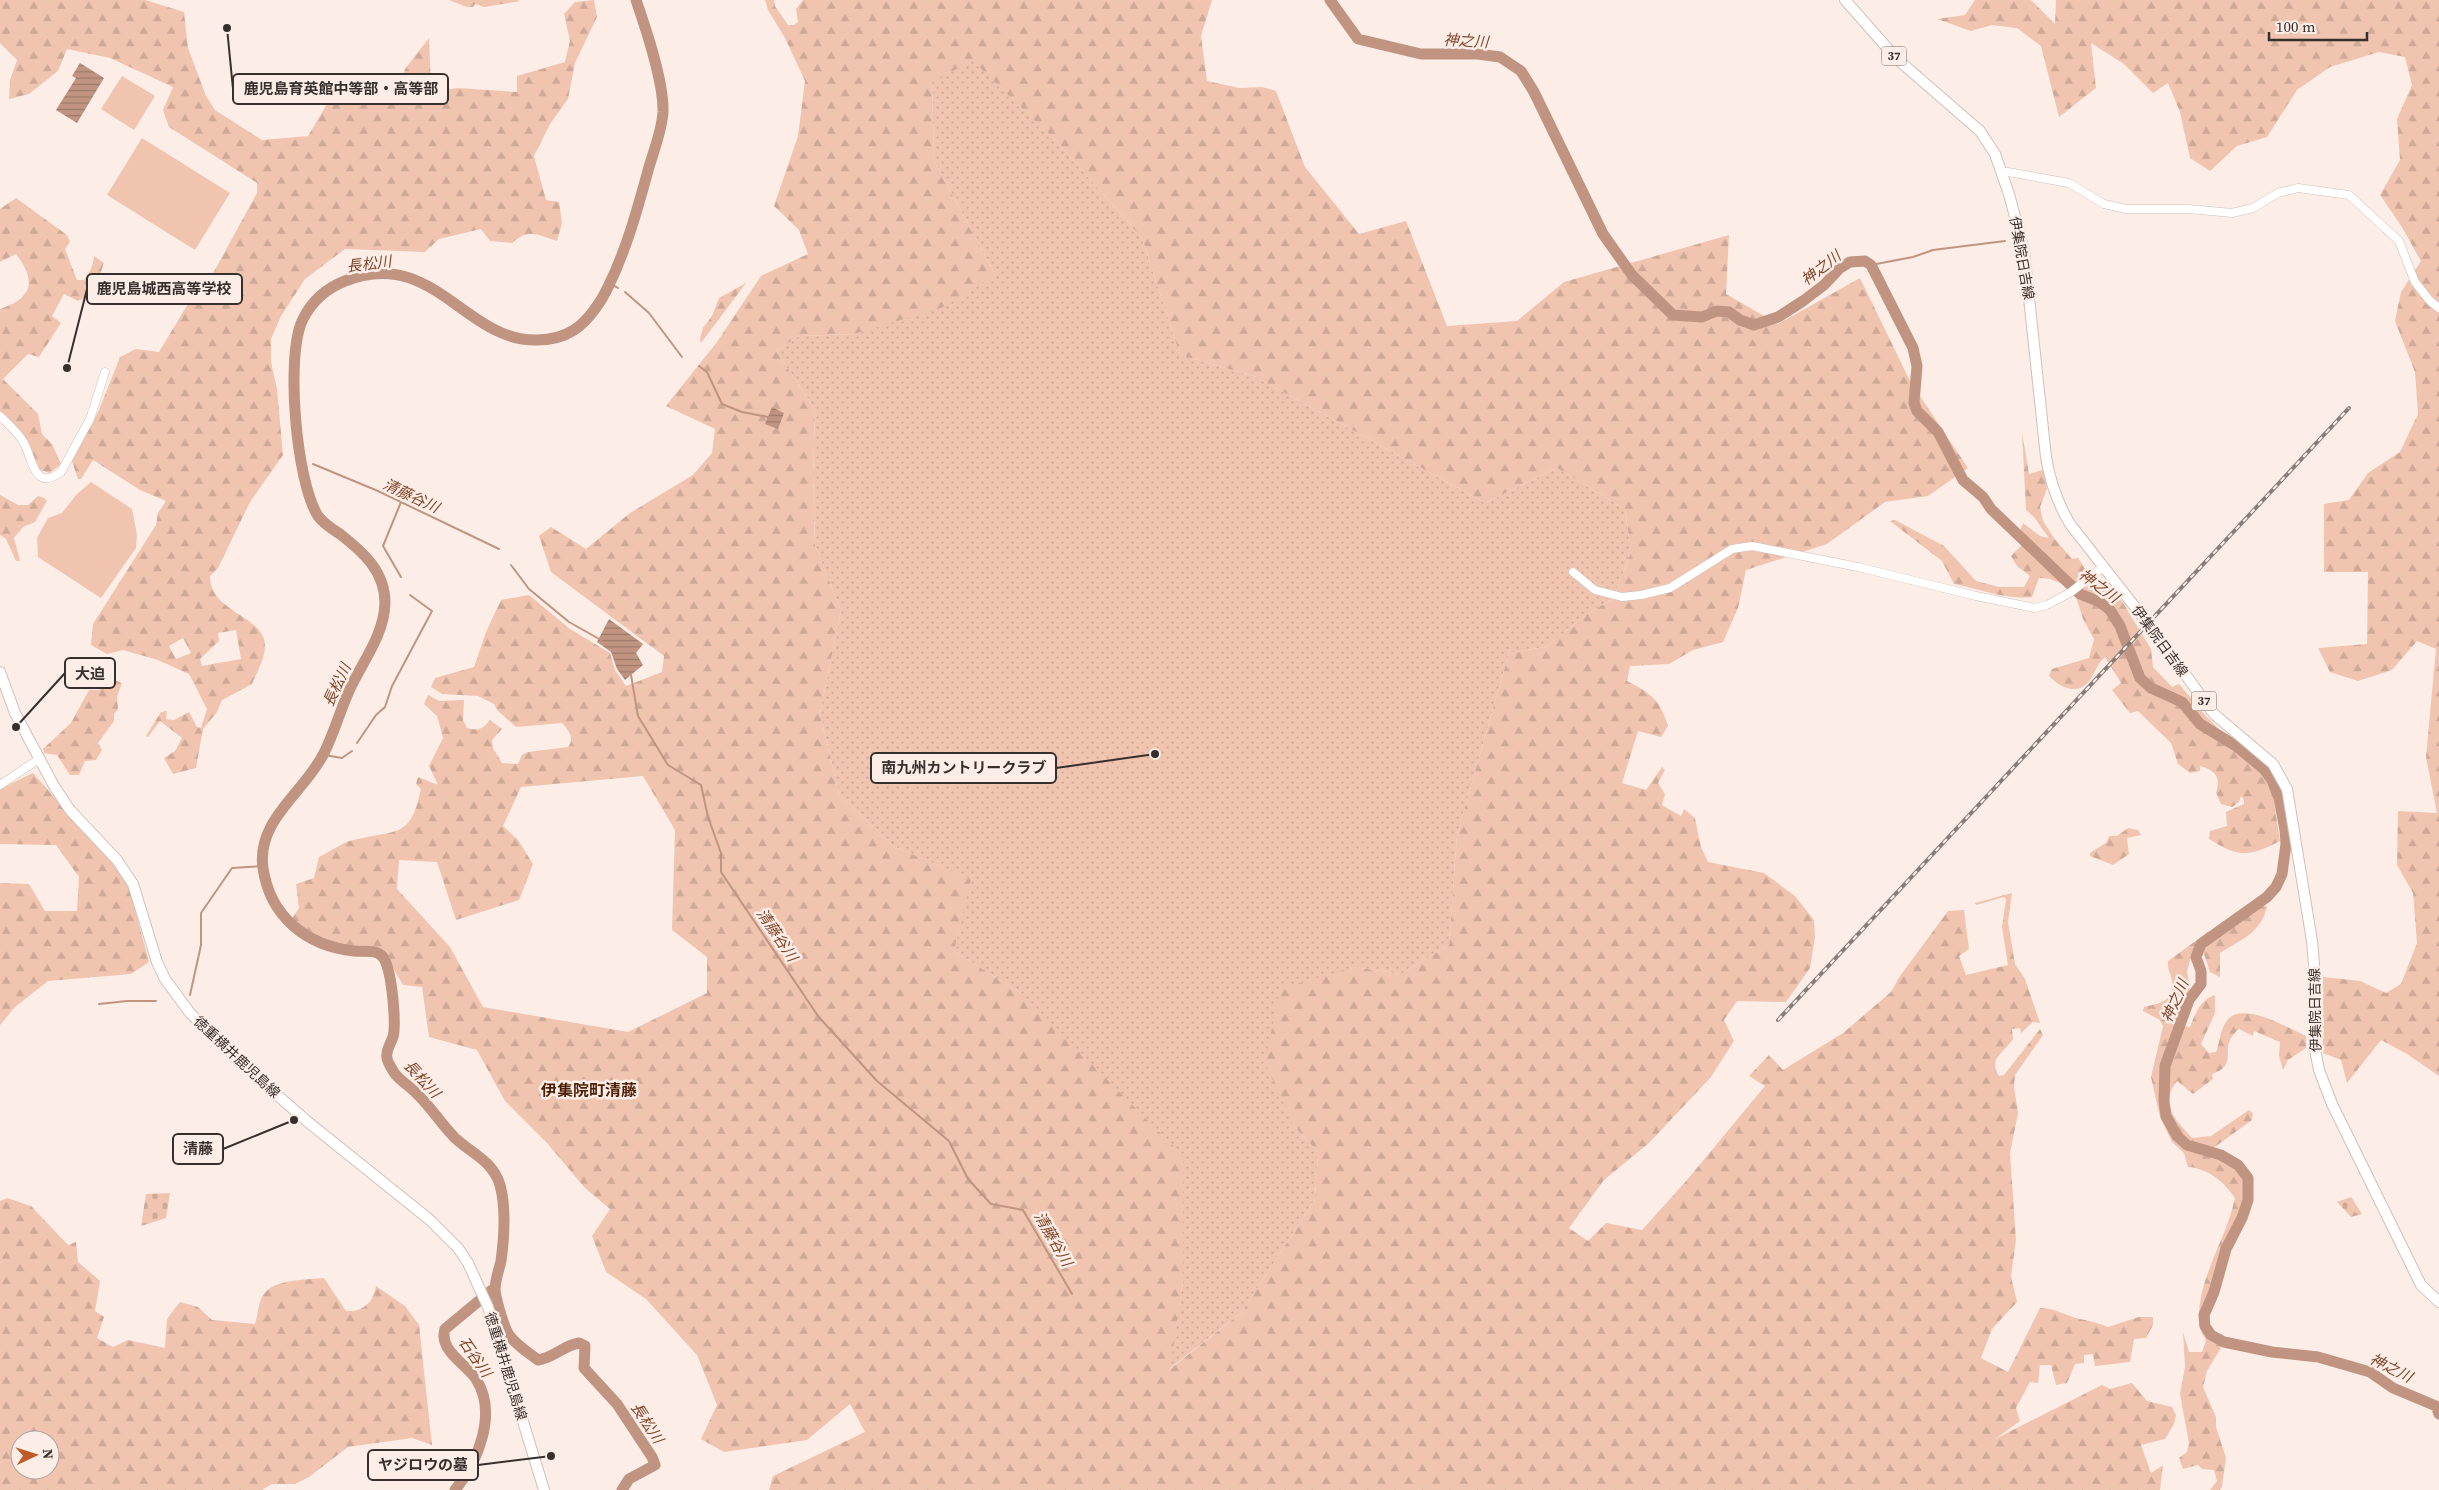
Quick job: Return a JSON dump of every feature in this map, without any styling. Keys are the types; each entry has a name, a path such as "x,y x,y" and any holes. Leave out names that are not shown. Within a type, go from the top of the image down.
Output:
{"main road":[{"name":"伊集院日吉線","path":"1845,0 1897,59 1980,131 1995,154 2024,251 2046,457 2052,488 2059,506 2070,524 2153,630 2214,714 2267,759 2284,784 2290,800 2312,941 2314,1044 2319,1070 2332,1104 2421,1285 2439,1302"},
{"name":"徳重横井鹿児島線","path":"0,672 15,712 38,759 70,810 126,872 138,894 157,962 165,979 190,1013 252,1073 308,1122 446,1235 468,1263 488,1307 544,1490"}],"street":[{"path":"2002,173 2008,172 2069,183 2104,204 2126,209 2189,209 2232,213 2253,208 2278,193 2298,188 2348,195 2399,241 2415,282 2430,301 2439,308"},
{"path":"0,416 12,427 23,442 36,474 42,478 55,476 61,472 84,432 105,372"},
{"path":"1573,572 1595,590 1622,597 1641,595 1670,588 1732,549 1752,546 1858,567 2019,606 2035,608 2047,605 2071,592 2103,567"},
{"path":"0,785 38,759"}],"green space":[{"path":"0,0 145,0 184,12 188,48 206,96 215,110 262,140 308,136 333,94 399,94 405,69 429,38 431,85 451,89 517,92 517,76 565,62 570,41 564,14 575,2 594,0 597,17 575,63 568,99 550,124 534,156 546,200 559,202 562,223 557,241 529,234 518,238 512,243 490,241 481,229 439,239 425,252 345,249 305,279 281,316 271,339 271,362 277,389 283,455 250,502 218,568 210,576 212,588 218,598 248,620 263,637 265,648 262,662 252,684 222,700 217,712 203,729 196,768 173,774 164,758 175,751 182,738 160,721 148,737 146,736 161,712 167,711 166,719 174,720 189,712 197,727 201,728 207,709 189,674 158,660 123,650 107,654 91,645 93,624 156,525 158,513 166,501 140,490 93,460 81,479 78,479 72,461 99,410 120,357 136,349 159,352 194,294 211,277 257,193 257,183 169,127 163,110 173,87 110,58 67,49 58,71 29,94 9,99 10,80 17,60 0,43","holes":["236,630 241,659 202,666 200,659 219,641 218,633","183,638 191,653 176,659 169,646"]},
{"path":"449,0 520,1 484,7 475,4 473,7 467,7"},
{"path":"765,0 774,0 775,6 788,25 794,25 798,22 796,9 803,0 1212,0 1201,36 1207,81 1239,88 1262,87 1276,91 1305,167 1359,234 1406,221 1447,326 1517,321 1564,282 1729,235 1726,294 1778,324 1860,278 1910,381 1968,468 1928,496 1885,502 1827,544 1746,570 1738,608 1723,642 1693,650 1669,664 1630,666 1627,681 1654,698 1662,710 1668,726 1661,737 1638,731 1622,783 1646,790 1662,767 1665,770 1658,783 1665,794 1662,805 1681,816 1684,809 1695,818 1701,847 1708,862 1764,873 1795,896 1814,920 1815,937 1810,968 1786,1002 1737,1001 1724,1020 1734,1041 1711,1077 1649,1143 1604,1180 1569,1228 1588,1241 1606,1223 1642,1230 1687,1180 1765,1086 1749,1076 1769,1055 1783,1070 1843,1033 1891,992 1900,976 1948,911 1964,910 1969,949 1959,956 1966,975 2008,965 2002,927 2006,899 2004,897 1976,905 1975,903 2012,893 2008,922 2015,964 2025,979 2040,1023 2033,1022 2021,1033 2020,1028 2012,1029 2013,1039 1996,1060 1995,1065 1999,1076 2004,1075 2040,1029 2043,1035 2015,1075 2014,1087 2018,1113 2010,1153 2016,1240 2011,1276 2017,1302 1992,1329 1981,1358 2008,1372 2040,1308 2051,1309 2108,1327 2139,1317 2153,1317 2153,1325 2146,1338 2134,1339 2130,1362 2095,1366 2093,1354 2084,1355 2084,1363 2075,1364 2067,1383 2056,1385 2051,1365 2040,1365 2038,1383 2030,1382 2016,1408 2020,1421 1995,1439 2102,1385 2110,1389 2132,1383 2147,1401 2172,1407 2176,1415 2174,1424 2165,1439 2141,1445 2151,1473 2163,1465 2160,1490 769,1490 773,1476 865,1432 850,1404 807,1440 724,1452 701,1439 717,1405 697,1355 646,1299 606,1272 592,1236 610,1209 585,1188 547,1143 505,1101 477,1050 429,1037 422,987 403,985 383,951 326,944 307,934 291,920 299,908 296,884 314,878 319,857 350,841 400,830 412,817 417,805 421,789 416,784 418,777 438,785 429,766 443,738 437,716 424,704 428,695 439,701 464,700 463,720 467,728 480,728 490,720 502,729 492,740 493,748 502,763 518,764 522,755 528,752 568,747 570,744 569,732 562,723 516,727 497,710 494,704 478,696 442,694 431,687 435,678 474,667 486,632 501,600 529,595 570,629 610,653 615,670 626,686 662,672 664,656 551,572 539,536 551,527 586,549 630,513 693,475 712,453 715,429 666,406 717,342 761,276 808,254 799,230 774,206 798,136 805,81 785,38 768,10","holes":["972,60 1058,143 1142,238 1180,355 1254,376 1485,503 1557,468 1625,509 1631,552 1613,599 1587,614 1546,647 1509,653 1457,835 1449,945 1401,974 1354,967 1280,989 1265,1063 1293,1125 1318,1152 1315,1199 1242,1312 1170,1369 1183,1281 1183,1156 1022,994 954,951 971,879 893,846 839,794 820,713 841,611 815,545 813,475 815,409 776,351 799,336 854,334 944,307 995,275 934,160 932,83","643,776 675,830 672,930 707,957 707,993 628,1032 483,1007 450,947 397,889 399,860 437,862 456,920 519,900 533,864 518,840 503,826 521,787"]},
{"path":"1975,0 2031,0 2055,24 2056,0 2439,0 2439,1076 2407,1054 2381,1040 2347,1083 2341,1060 2323,1053 2323,977 2360,981 2386,993 2401,984 2417,943 2413,893 2397,865 2398,811 2437,813 2426,757 2436,649 2417,641 2392,670 2358,681 2330,672 2318,648 2367,644 2368,572 2324,572 2324,504 2349,500 2368,473 2400,452 2418,414 2415,372 2395,321 2401,292 2421,261 2402,227 2380,195 2400,160 2397,119 2412,85 2405,57 2379,52 2330,67 2297,90 2267,137 2237,146 2210,171 2190,158 2180,112 2168,83 2153,93 2124,64 2091,43 2096,88 2059,117 2041,46 2017,28 1992,25 1971,31 1937,19 1965,15"},
{"path":"972,59 1058,143 1142,238 1180,355 1254,376 1485,503 1557,468 1625,509 1631,552 1613,599 1587,614 1546,647 1509,653 1457,835 1449,945 1401,974 1354,967 1293,1125 1318,1152 1315,1199 1242,1312 1169,1369 1183,1281 1022,994 954,951 970,879 893,846 839,794 820,713 841,611 815,545 813,475 815,409 776,351 799,336 854,334 995,275 934,160 932,82"},
{"path":"122,76 155,96 134,130 101,109"},
{"path":"142,138 230,193 195,250 107,195"},
{"path":"16,198 67,235 70,242 65,249 77,280 84,280 90,272 94,256 104,263 93,294 78,301 64,294 52,316 61,323 39,357 28,354 3,379 38,414 42,434 52,444 61,464 50,473 40,470 25,436 0,411 0,309 11,305 25,294 29,280 27,272 16,254 0,262 0,209"},
{"path":"746,283 701,343 700,339 703,328 712,316 719,298"},
{"path":"2022,432 2029,474 2043,470 2047,489 2040,507 2043,521 2054,538 2072,559 2078,558 2100,588 2112,596 2120,598 2151,649 2153,667 2172,687 2179,684 2205,715 2264,775 2272,789 2280,841 2260,850 2244,853 2228,850 2209,839 2210,831 2227,826 2226,812 2244,804 2244,800 2241,796 2239,802 2232,807 2221,804 2216,793 2218,783 2216,775 2213,772 2200,766 2200,771 2190,773 2178,764 2171,743 2138,711 2130,713 2112,690 2121,683 2105,657 2086,685 2080,688 2064,687 2049,676 2052,669 2089,658 2094,639 2083,619 2075,594 2065,585 2050,579 2039,578 2032,597 2022,598 2003,596 1954,584 1942,561 1890,521 1895,520 1944,546 1976,581 1999,587 2024,587 2030,576 2017,566 2011,556 2028,539 2020,531 2023,523 2040,536 2049,538 2034,517 2026,510"},
{"path":"91,482 132,509 137,535 136,548 101,598 38,557 37,538 48,518 62,513 76,495"},
{"path":"0,495 18,505 28,505 38,496 47,501 35,522 23,527 14,538 20,561 16,561 6,539 0,535"},
{"path":"107,677 122,683 117,697 118,709 114,714 114,721 98,743 102,750 96,760 85,761 79,775 70,775 57,755 44,753 43,749 71,723 89,690 99,690"},
{"path":"33,773 118,869 130,891 149,962 131,974 48,981 15,1007 0,1025 0,883 29,884 45,911 77,911 79,877 56,845 0,844 0,789"},
{"path":"2128,828 2138,830 2141,835 2127,838 2129,854 2113,865 2090,856 2090,853 2107,842 2109,836 2117,836"},
{"path":"2267,906 2260,922 2250,934 2220,953 2220,977 2210,972 2202,948 2192,953 2187,971 2190,989 2185,1006 2184,1026 2190,1027 2196,1012 2205,1000 2215,995 2215,1013 2201,1044 2209,1053 2216,1052 2222,1029 2226,1022 2233,1016 2242,1013 2264,1017 2306,1036 2306,1048 2288,1060 2283,1070 2279,1056 2280,1042 2254,1031 2253,1036 2239,1029 2232,1036 2229,1043 2226,1065 2221,1070 2212,1074 2213,1079 2193,1094 2177,1081 2169,1097 2171,1111 2192,1138 2211,1136 2249,1110 2253,1113 2252,1120 2212,1149 2242,1178 2244,1197 2203,1310 2203,1328 2205,1332 2211,1339 2222,1346 2207,1371 2203,1387 2216,1417 2216,1427 2226,1458 2222,1487 2220,1490 2210,1490 2217,1481 2214,1470 2202,1469 2198,1465 2183,1469 2179,1458 2187,1452 2189,1443 2180,1394 2185,1367 2183,1332 2189,1352 2202,1352 2206,1341 2199,1323 2203,1291 2235,1198 2226,1187 2209,1173 2188,1167 2184,1153 2172,1142 2160,1117 2151,1077 2163,1026 2160,1020 2143,1011 2144,1007 2160,1003 2171,993 2172,981 2168,961 2208,932 2231,924 2256,907"},
{"path":"170,1193 166,1218 141,1226 146,1194"},
{"path":"2351,1197 2362,1214 2351,1217 2337,1202"},
{"path":"7,1198 31,1206 68,1245 76,1242 78,1262 100,1281 95,1311 104,1317 97,1338 113,1347 128,1340 165,1348 167,1319 180,1302 198,1307 212,1320 255,1324 262,1297 274,1286 290,1281 324,1278 346,1311 357,1310 370,1302 376,1286 405,1306 419,1325 432,1445 412,1438 348,1447 309,1477 295,1484 272,1484 262,1490 0,1490 0,1201"}],"shaded area":[{"path":"80,63 104,78 77,123 56,110 76,78 72,76"},
{"path":"772,407 784,413 778,429 765,424"},
{"path":"609,619 643,644 636,653 643,665 625,680 617,669 611,652 597,642"}],"waterway":[{"name":"長松川","path":"622,1490 629,1479 655,1465 652,1457 617,1404 584,1368 585,1346 579,1343 573,1344 544,1359 538,1360 509,1335 500,1313 495,1290 504,1233 504,1213 500,1185 497,1177 487,1164 455,1138 422,1099 396,1075 389,1064 387,1054 394,1035 394,1014 388,970 382,956 376,952 354,951 321,943 294,926 282,914 267,885 263,868 263,851 267,835 274,821 316,767 324,753 354,680 377,638 384,615 385,603 381,581 371,563 357,548 320,519 310,499 299,448 294,388 298,336 303,319 315,301 332,287 345,281 376,274 402,276 425,285 489,327 512,337 537,340 551,339 570,332 579,326 603,298 621,257 658,140 662,119 663,100 658,71 636,0"},
{"name":"神之川","path":"1330,0 1358,39 1421,54 1478,54 1500,57 1521,71 1534,92 1603,234 1632,275 1673,315 1702,317 1717,311 1729,312 1740,320 1754,325 1778,317 1803,301 1824,285 1840,268 1850,262 1865,261 1871,265 1913,348 1917,366 1914,403 1917,411 1938,432 1963,480 1983,497 1991,509 2080,594 2100,602 2110,610 2120,626 2140,678 2151,688 2182,702 2200,724 2236,746 2264,769 2272,780 2279,798 2286,844 2282,874 2276,887 2267,897 2201,944 2196,957 2201,971 2201,984 2189,1000 2165,1066 2164,1101 2166,1116 2177,1136 2187,1145 2221,1155 2238,1165 2248,1178 2248,1200 2242,1218 2226,1249 2214,1292 2204,1315 2205,1326 2211,1335 2224,1342 2272,1352 2318,1357 2370,1372 2393,1388 2436,1406 2439,1414"},
{"path":"1871,265 1913,257 1933,250 2005,241"},
{"path":"610,283 618,288"},
{"path":"625,292 649,313 682,357"},
{"path":"699,366 707,372 722,404 742,412 768,417"},
{"name":"清藤谷川","path":"313,464 378,491 499,549"},
{"path":"401,502 383,546 401,577"},
{"name":"清藤谷川","path":"511,565 529,589 569,622 601,640"},
{"path":"357,743 376,715 385,707 392,686 432,611 410,595"},
{"name":"清藤谷川","path":"631,675 638,716 668,765 701,785 708,817 721,853 721,872 818,1016 877,1081 949,1141 968,1179 991,1204 1023,1210 1072,1294"},
{"path":"324,755 342,758 352,751"},
{"path":"190,995 201,945 201,913 232,868 262,866"},
{"path":"99,1004 127,1001 156,1001"},
{"name":"石谷川","path":"455,1490 478,1452 485,1422 485,1407 482,1392 476,1379 445,1344 445,1329 492,1290"}],"railway":[{"path":"1778,1020 2349,408"}],"place":[{"name":"鹿児島育英館中等部・高等部","path":"227,28"},
{"name":"鹿児島城西高等学校","path":"67,368"},
{"name":"大迫","path":"16,727"},
{"name":"南九州カントリークラブ","path":"1155,754"},
{"name":"清藤","path":"294,1120"},
{"name":"ヤジロウの墓","path":"551,1456"}],"district":[{"name":"伊集院町清藤","path":"589,1090"}]}
